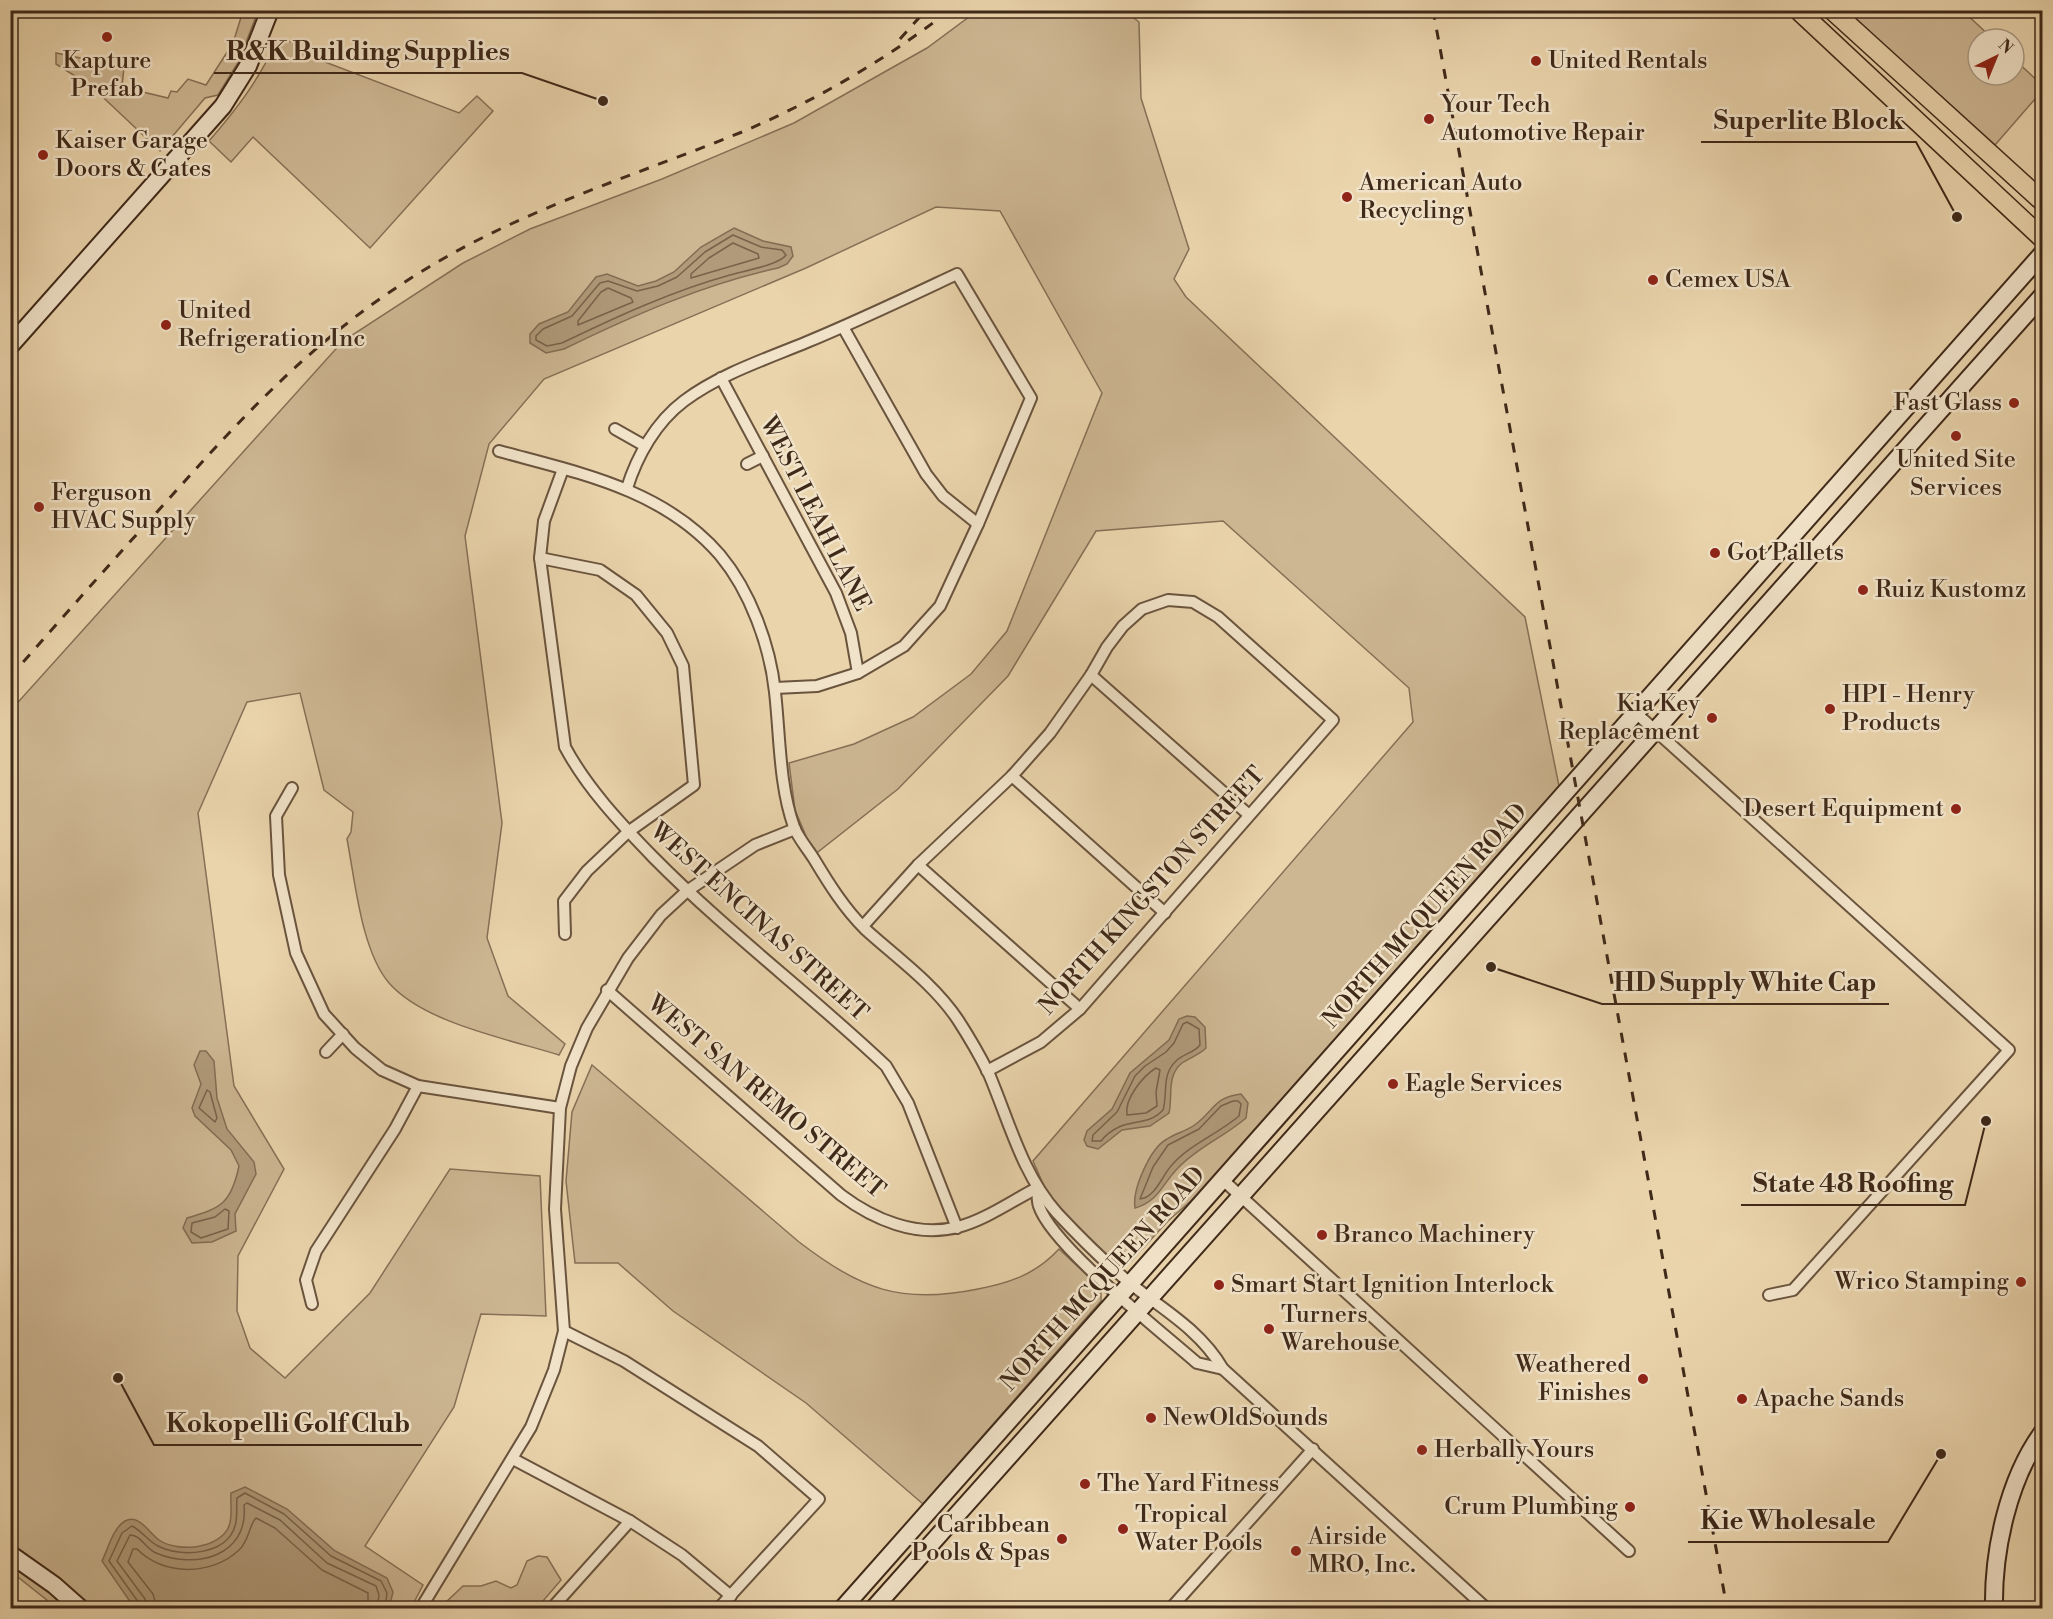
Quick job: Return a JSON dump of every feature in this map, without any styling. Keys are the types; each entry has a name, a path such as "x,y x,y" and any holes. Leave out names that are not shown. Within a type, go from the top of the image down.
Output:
{"main road":[{"path":"10,346 223,106 248,66 270,10"},
{"path":"1798,10 2043,238"},
{"path":"1832,10 2043,201"},
{"path":"1816,27 1830,25 1890,76 1918,88"},
{"name":"NORTH MCQUEEN ROAD","path":"843,1608 2043,254"},
{"name":"NORTH MCQUEEN ROAD","path":"874,1608 2043,296"},
{"path":"1875,446 1894,462"},
{"path":"1418,961 1436,976"},
{"path":"1994,1608 1997,1553 2012,1496 2033,1446 2043,1433"},
{"path":"10,1554 80,1608"}],"street":[{"path":"627,488 634,465 645,446 682,402 721,378 843,327 957,274 1030,398 978,524 940,606 904,646 858,674 817,686 775,688"},
{"path":"843,327 926,474 943,496 978,524"},
{"name":"WEST LEAH LANE","path":"721,378 836,592 851,633 858,674"},
{"path":"615,429 645,446"},
{"path":"499,451 627,488 663,508 698,532 722,557 742,588 757,623 775,688 780,752 795,829 834,892 862,926 934,991 957,1019 987,1071 1037,1188 1039,1206 1053,1229 1074,1253 1126,1289 1163,1305 1210,1348 1223,1369 1486,1608"},
{"path":"747,464 763,456"},
{"name":"WEST ENCINAS STREET","path":"563,469 544,521 540,558 565,747 576,768 628,832 687,891 886,1066 908,1103 957,1228"},
{"path":"540,558 600,570 636,595 668,633 683,666 694,785 628,832 587,871 564,901 565,934"},
{"name":"NORTH KINGSTON STREET","path":"987,1071 1041,1042 1080,1009 1333,720 1218,617 1193,602 1168,600 1142,609 1123,626 1091,675"},
{"path":"862,926 918,865 1012,776 1050,733 1091,675 1249,815"},
{"path":"1636,714 2009,1050 1793,1290 1769,1295"},
{"path":"1012,776 1165,913"},
{"path":"292,788 276,816 279,875 296,953 306,980 324,1014 382,1070 418,1086 560,1108"},
{"path":"421,1608 531,1427 554,1370 564,1331 555,1209 560,1108 571,1066 587,1028 607,990 662,915 687,891 755,845 795,829"},
{"path":"918,865 1080,1009"},
{"name":"WEST SAN REMO STREET","path":"607,990 861,1210 882,1221 912,1227 957,1228 1037,1188"},
{"path":"326,1052 343,1034"},
{"path":"312,1304 306,1280 316,1251 395,1129 418,1086"},
{"path":"1223,1180 1629,1551"},
{"path":"1037,1188 1126,1289 1138,1311 1197,1363 1223,1369"},
{"path":"564,1331 624,1361 758,1446 819,1499 720,1608"},
{"path":"1172,1608 1313,1449"},
{"path":"513,1459 630,1521 682,1555 731,1596"},
{"path":"552,1608 630,1521"}],"shaded area":[{"path":"243,11 258,11 239,61 218,95 205,98 160,151 91,86 56,64 56,53 124,67 122,87 168,98 171,91 177,92 188,79 206,85 233,43"},
{"path":"977,11 1125,11 1139,22 1141,98 1189,249 1174,279 1186,297 1525,617 1559,786 1192,1200 1168,1221 1131,1261 1118,1265 1060,1210 1044,1186 1033,1161 1413,722 1409,688 1223,521 1096,531 1008,676 898,789 814,855 795,810 789,763 854,744 913,717 971,674 1007,631 1102,393 1000,211 936,207 806,268 544,379 489,444 465,536 502,823 487,938 508,996 565,1044 559,1055 492,1036 445,1019 404,997 389,983 379,969 360,914 347,839 351,832 353,812 324,790 300,693 247,702 198,813 234,1086 284,1169 238,1256 237,1311 250,1348 285,1378 370,1293 450,1169 540,1176 546,1316 481,1314 454,1407 365,1546 423,1585 411,1608 57,1608 14,1574 11,1577 11,710 343,341 463,263 530,229 662,179 794,123 927,48"},
{"path":"1846,11 1963,11 1980,27 1966,27 1966,87 2026,87 2026,70 2042,85 2042,91 1995,145"},
{"path":"282,39 297,44 296,51 459,113 477,96 493,111 370,248 253,137 231,162 209,141 246,94 276,42"},
{"path":"592,1065 799,1242 862,1282 903,1294 950,1294 1001,1284 1022,1276 1041,1265 1059,1249 1101,1288 1101,1301 923,1504 806,1403 673,1311 618,1263 575,1263 566,1181 572,1112"},
{"path":"538,1556 547,1557 561,1580 537,1608 434,1608 436,1604 446,1602 463,1586 481,1586 496,1581 511,1588 517,1585 527,1561"}],"water":[{"path":"734,228 763,241 791,247 793,256 787,264 778,268 723,283 669,302 564,349 546,353 530,343 530,334 539,324 568,312 596,277 607,274 638,286 656,281 674,272 701,247"},
{"path":"1187,1016 1195,1017 1205,1027 1206,1048 1177,1068 1172,1080 1169,1113 1150,1126 1122,1130 1098,1149 1087,1146 1084,1140 1087,1131 1112,1109 1130,1073 1169,1040 1179,1019"},
{"path":"200,1051 206,1051 214,1061 217,1098 227,1129 254,1162 256,1174 235,1214 236,1231 212,1242 192,1243 183,1228 187,1218 216,1207 228,1197 239,1166 231,1150 195,1116 192,1108 201,1084 194,1065"},
{"path":"1241,1094 1248,1103 1246,1118 1186,1161 1150,1201 1135,1208 1139,1181 1154,1151 1170,1137 1196,1124 1220,1101"},
{"path":"245,1487 287,1509 335,1551 387,1578 393,1592 389,1608 137,1608 131,1603 102,1561 121,1524 130,1519 140,1522 159,1540 177,1547 208,1544 224,1534 229,1526 231,1493"}],"railway":[{"path":"900,39 926,10"},
{"path":"10,677 227,435 321,345 391,291 466,246 504,227 742,132 796,107 876,62 950,10"},
{"path":"1433,10 1727,1608"}],"place":[{"name":"Kapture Prefab","path":"107,37"},
{"name":"United Rentals","path":"1536,61"},
{"name":"R&K Building Supplies","path":"603,101"},
{"name":"Your Tech Automotive Repair","path":"1429,119"},
{"name":"Kaiser Garage Doors & Gates","path":"43,155"},
{"name":"American Auto Recycling","path":"1347,197"},
{"name":"Superlite Block","path":"1957,217"},
{"name":"Cemex USA","path":"1653,280"},
{"name":"United Refrigeration Inc","path":"166,325"},
{"name":"Fast Glass","path":"2014,403"},
{"name":"United Site Services","path":"1956,436"},
{"name":"Ferguson HVAC Supply","path":"39,507"},
{"name":"Got Pallets","path":"1715,553"},
{"name":"Ruiz Kustomz","path":"1863,590"},
{"name":"HPI - Henry Products","path":"1830,709"},
{"name":"Kia Key Replacement","path":"1712,718"},
{"name":"Desert Equipment","path":"1956,809"},
{"name":"HD Supply White Cap","path":"1491,967"},
{"name":"Eagle Services","path":"1393,1084"},
{"name":"State 48 Roofing","path":"1986,1121"},
{"name":"Branco Machinery","path":"1322,1235"},
{"name":"Wrico Stamping","path":"2021,1282"},
{"name":"Smart Start Ignition Interlock","path":"1219,1285"},
{"name":"Turners Warehouse","path":"1269,1329"},
{"name":"Kokopelli Golf Club","path":"118,1378"},
{"name":"Weathered Finishes","path":"1643,1379"},
{"name":"Apache Sands","path":"1742,1399"},
{"name":"NewOldSounds","path":"1151,1418"},
{"name":"Herbally Yours","path":"1422,1450"},
{"name":"Kie Wholesale","path":"1941,1454"},
{"name":"The Yard Fitness","path":"1085,1484"},
{"name":"Crum Plumbing","path":"1630,1507"},
{"name":"Tropical Water Pools","path":"1123,1529"},
{"name":"Caribbean Pools & Spas","path":"1062,1539"},
{"name":"Airside MRO, Inc.","path":"1296,1551"}]}
